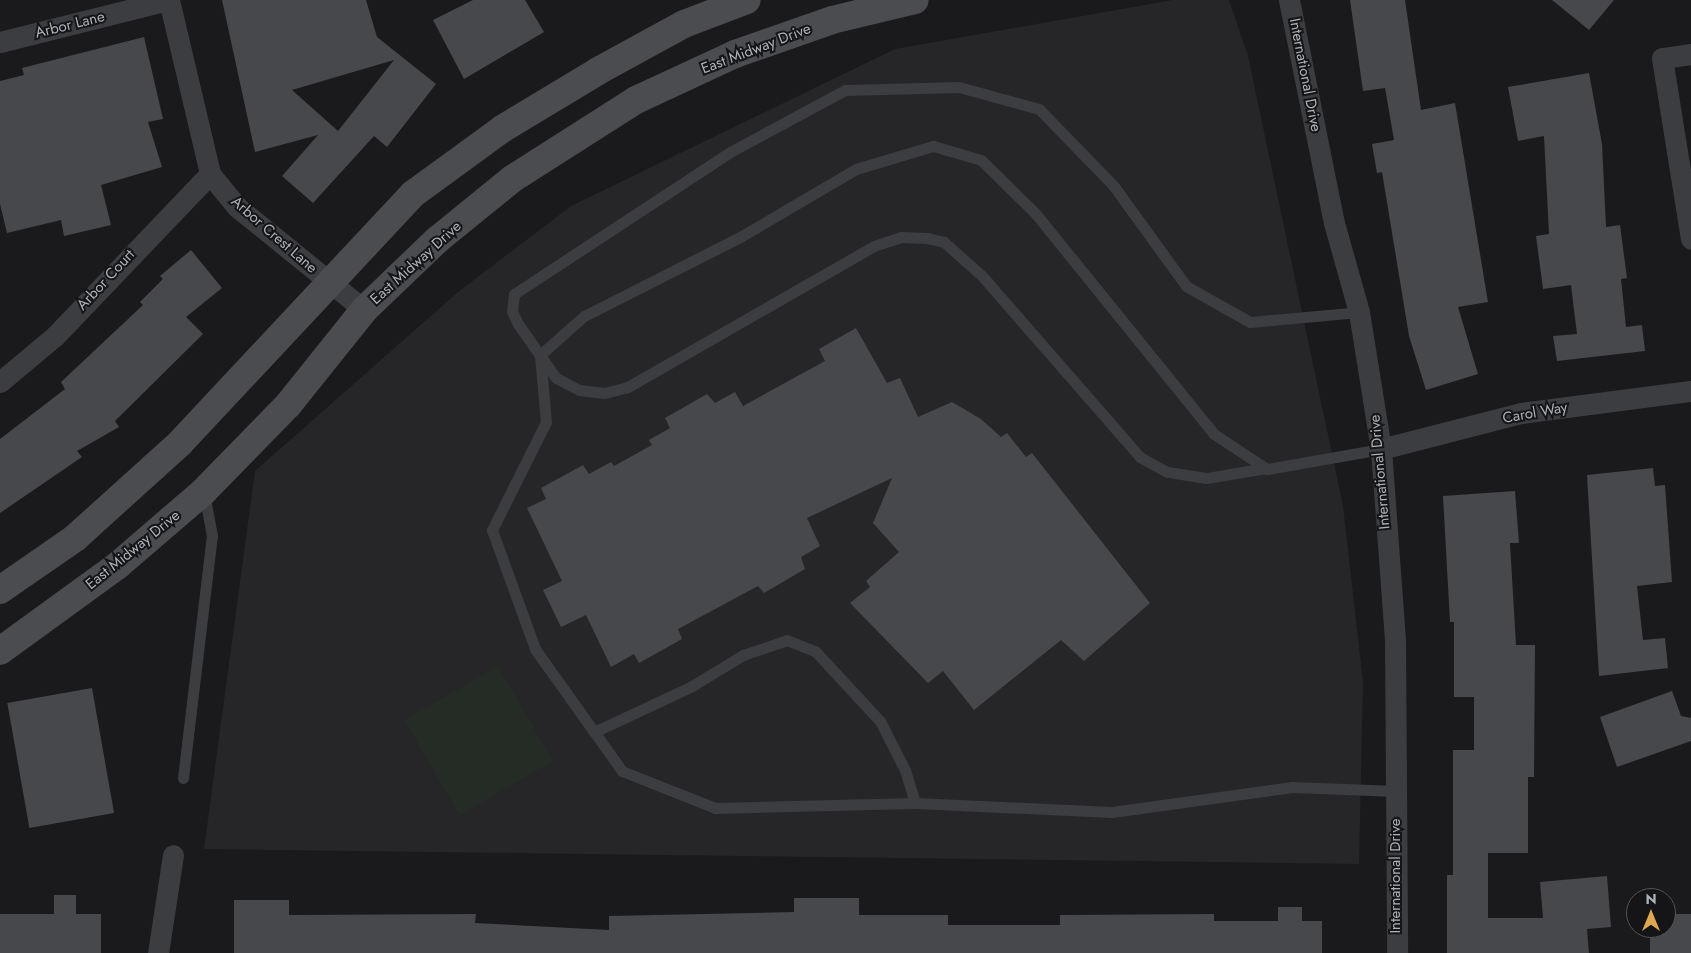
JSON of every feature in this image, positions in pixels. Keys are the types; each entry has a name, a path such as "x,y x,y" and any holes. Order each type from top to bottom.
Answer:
{"main road":[{"path":"0,590 75,538 180,443 413,194 502,129 684,24 747,0"},
{"name":"East Midway Drive","path":"0,651 117,566 203,492 288,405 364,310 437,240 512,179 636,100 735,54 832,20 915,0"}],"street":[{"name":"Arbor Crest Lane","path":"169,0 210,174 237,207 364,310"},
{"name":"Arbor Lane","path":"0,42 169,0"},
{"name":"International Drive","path":"1289,0 1334,223 1359,312 1381,449 1395,640 1397,953"},
{"path":"1691,54 1662,58 1691,239"},
{"name":"Arbor Court","path":"0,382 55,336 210,174"},
{"name":"Carol Way","path":"1381,449 1521,413 1691,391"},
{"path":"158,953 173,855"}],"lane":[{"path":"1359,312 1250,322 1186,286 1113,185 1039,109 959,87 844,90 722,157 514,294 512,311 556,378 579,390 604,393 628,387 874,246 901,237 927,238 944,242 981,275 1140,457 1166,472 1206,478 1381,449"},
{"path":"540,355 584,316 740,237 856,169 933,146 981,160 1036,214 1214,434 1266,468"},
{"path":"540,355 546,422 492,530 536,649 622,771 716,808 915,803 1112,812 1292,787 1396,790"},
{"path":"183,778 212,536 203,492"},
{"path":"594,732 692,686 743,655 787,640 816,652 880,721 905,770 915,803"}],"shaded area":[{"path":"1173,0 1229,0 1248,56 1343,506 1363,682 1359,864 204,849 255,471 458,292 571,206 895,49"},
{"path":"498,666 553,761 459,815 404,720"}],"building":[{"path":"222,0 366,0 377,37 436,84 387,147 374,136 313,203 282,176 318,135 255,152","holes":["394,60 338,131 292,90"]},
{"path":"473,0 525,0 544,32 464,79 433,20"},
{"path":"1350,0 1405,0 1421,110 1455,103 1488,302 1458,307 1478,374 1426,390 1409,336 1382,172 1377,173 1372,144 1394,140 1385,88 1363,91"},
{"path":"1552,0 1614,0 1589,30"},
{"path":"144,37 163,119 148,122 162,167 101,185 111,225 64,236 61,220 7,233 0,204 0,81 24,75 22,68"},
{"path":"1589,73 1602,144 1606,227 1620,225 1627,278 1621,279 1626,327 1642,325 1645,351 1557,361 1553,336 1577,334 1571,285 1543,289 1536,236 1549,234 1544,136 1518,141 1508,87"},
{"path":"191,250 222,288 186,317 203,334 115,421 119,427 77,451 82,457 0,513 0,439 65,389 61,382 143,305 140,302 163,279 160,276"},
{"path":"856,328 887,383 900,378 918,417 952,402 981,419 1001,437 1007,433 1026,457 1032,453 1150,603 1084,661 1061,640 974,710 943,671 928,683 850,603 870,587 866,581 899,552 873,523 892,478 807,518 820,546 801,557 805,569 764,593 758,586 678,629 682,639 639,663 634,654 611,667 586,615 561,627 543,590 562,581 527,508 546,499 541,488 583,465 589,474 611,462 614,466 652,445 649,440 670,428 665,418 707,394 715,403 735,392 743,406 825,361 819,349"},
{"path":"1653,468 1655,486 1665,485 1672,582 1637,586 1643,640 1665,638 1668,668 1599,676 1587,475"},
{"path":"1515,491 1519,543 1510,543 1516,645 1535,645 1534,777 1528,777 1528,853 1488,853 1488,918 1543,918 1540,882 1607,876 1611,927 1587,929 1589,953 1447,953 1447,875 1453,875 1453,750 1474,750 1474,697 1454,697 1454,622 1450,622 1443,496"},
{"path":"92,688 114,813 29,828 7,703"},
{"path":"1672,691 1681,716 1691,718 1691,741 1617,767 1600,717"},
{"path":"54,895 76,895 76,914 101,914 101,953 0,953 0,914 54,914"},
{"path":"794,898 859,898 859,915 948,915 948,925 1060,925 1060,915 1214,914 1214,921 1278,921 1278,907 1302,907 1302,921 1322,921 1322,953 234,953 234,900 289,900 289,915 476,914 475,923 609,930 609,916 794,912"},
{"path":"1676,914 1691,914 1691,953 1650,953 1650,938 1676,938"}]}
